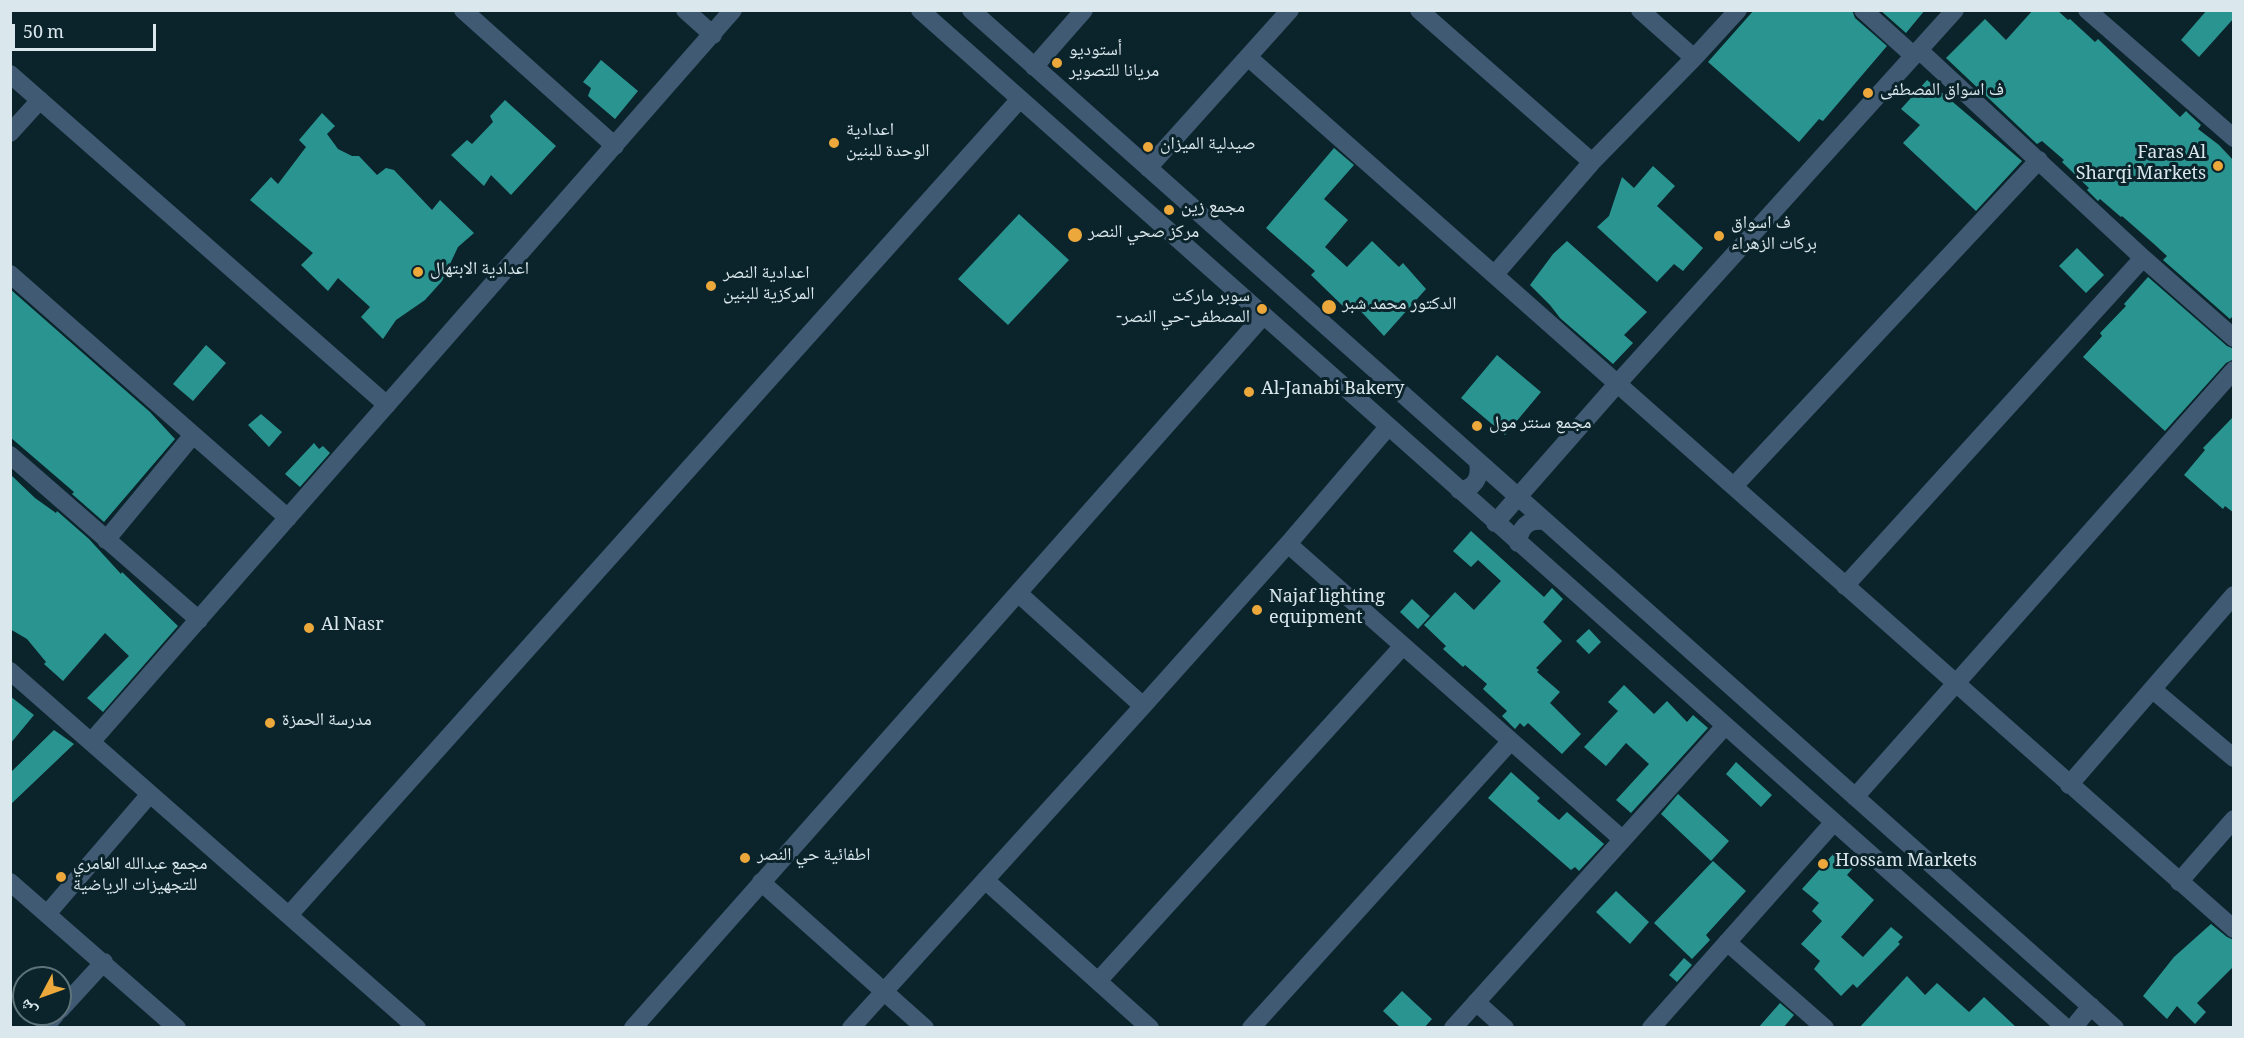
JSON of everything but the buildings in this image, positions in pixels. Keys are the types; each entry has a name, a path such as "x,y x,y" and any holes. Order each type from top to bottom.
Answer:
{"street":[{"path":"463,10 615,146"},
{"path":"685,10 712,35"},
{"path":"91,742 734,10"},
{"path":"920,10 2066,1028"},
{"path":"972,10 1543,521 2115,1028"},
{"path":"1034,67 1084,10"},
{"path":"1148,168 1290,10"},
{"path":"1419,10 1592,162"},
{"path":"1640,10 1694,58"},
{"path":"1495,274 1592,162 1738,10"},
{"path":"1863,10 2039,160 2143,258 2234,338"},
{"path":"1495,523 1618,383 1955,10"},
{"path":"2087,10 2234,138"},
{"path":"1248,57 2178,882 2234,929"},
{"path":"10,74 387,405"},
{"path":"289,915 1020,99"},
{"path":"10,133 40,100"},
{"path":"1734,486 2039,160"},
{"path":"1845,586 2143,258"},
{"path":"10,274 288,518"},
{"path":"633,1028 1263,316"},
{"path":"1855,797 2234,370"},
{"path":"851,1028 1288,544 1388,427"},
{"path":"106,540 193,435"},
{"path":"10,455 199,620"},
{"path":"1459,490 1469,488 1476,482 1479,474 1478,463"},
{"path":"1518,543 1519,533 1524,526 1531,521 1543,521"},
{"path":"1288,544 1622,840"},
{"path":"1018,593 1143,706"},
{"path":"2069,785 2234,595"},
{"path":"1098,981 1402,647"},
{"path":"10,671 417,1028"},
{"path":"2152,689 2234,758"},
{"path":"1453,1028 1725,726"},
{"path":"1251,1028 1510,742"},
{"path":"47,914 150,794"},
{"path":"2178,882 2234,819"},
{"path":"1651,1028 1834,822"},
{"path":"986,880 1150,1028"},
{"path":"10,882 177,1028"},
{"path":"761,882 925,1028"},
{"path":"1727,942 1825,1028"},
{"path":"72,997 104,962"},
{"path":"1476,1002 1505,1028"},
{"path":"2073,1028 2091,1006"}],"place":[{"name":"أستوديو مريانا للتصوير","path":"1057,63"},
{"name":"ف اسواق المصطفى","path":"1868,93"},
{"name":"اعدادية الوحدة للبنين","path":"834,143"},
{"name":"صيدلية الميزان","path":"1148,147"},
{"name":"Faras Al Sharqi Markets","path":"2218,166"},
{"name":"مجمع زين","path":"1169,210"},
{"name":"مركز صحي النصر","path":"1075,235"},
{"name":"ف اسواق بركات الزهراء","path":"1719,236"},
{"name":"اعدادية الابتهال","path":"418,272"},
{"name":"اعدادية النصر المركزية للبنين","path":"711,286"},
{"name":"الدكتور محمد شبر","path":"1329,307"},
{"name":"سوبر ماركت -المصطفى-حي النصر","path":"1262,309"},
{"name":"Al-Janabi Bakery","path":"1249,392"},
{"name":"مجمع سنتر مول","path":"1477,426"},
{"name":"Najaf lighting equipment","path":"1257,610"},
{"name":"Al Nasr","path":"309,628"},
{"name":"مدرسة الحمزة","path":"270,723"},
{"name":"اطفائية حي النصر","path":"745,858"},
{"name":"Hossam Markets","path":"1823,864"},
{"name":"مجمع عبدالله العامري للتجهيزات الرياضية","path":"61,877"}]}
